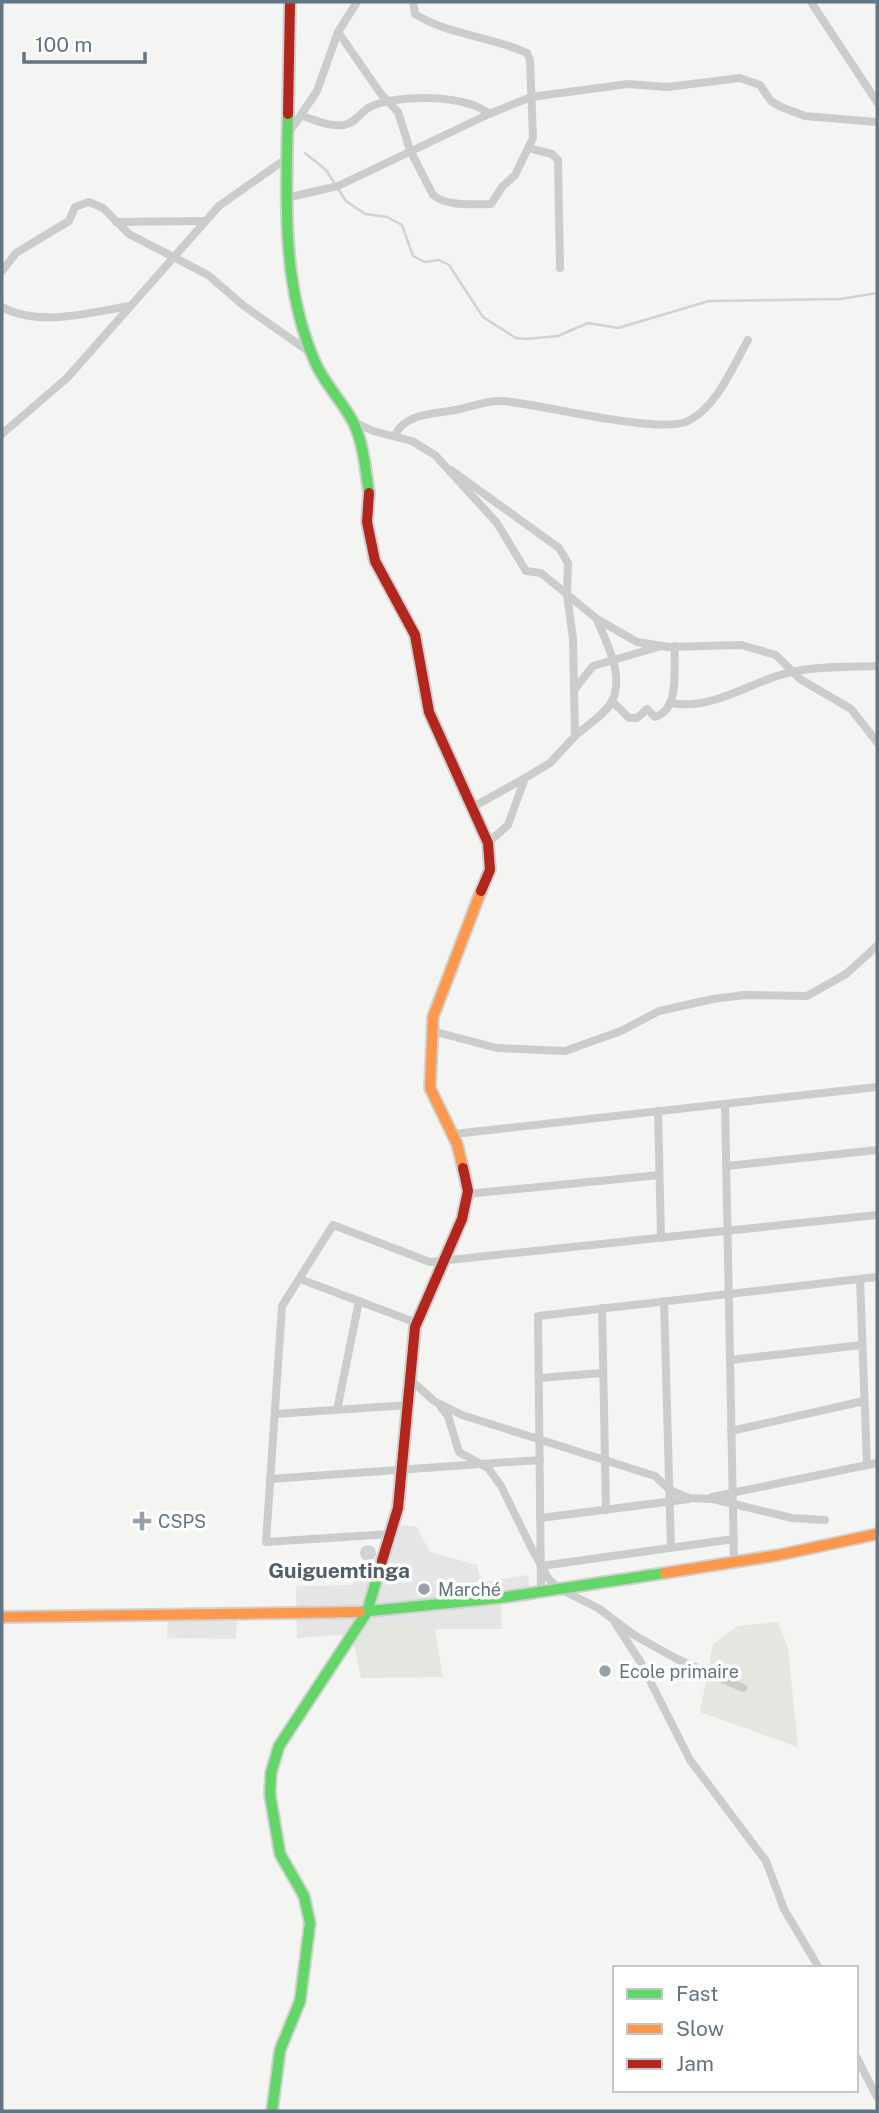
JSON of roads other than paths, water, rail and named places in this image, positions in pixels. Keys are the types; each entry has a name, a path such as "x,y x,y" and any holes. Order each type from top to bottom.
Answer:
{"street":[{"path":"272,2111 280,2050 300,2001 310,1923 304,1896 280,1854 270,1795 271,1773 279,1746 367,1612 398,1508 417,1323 462,1219 467,1194 454,1134 429,1088 432,1031 447,974 488,878 488,843 429,712 415,635 375,561 367,522 369,493 364,458 352,421 311,353 295,302 286,198 290,2"},
{"path":"288,134 317,91 338,32 357,2"},
{"path":"338,32 403,123 410,150 433,195 439,200 491,204 502,187 515,175 534,130 531,71 527,53 502,41 435,25 415,13 413,2"},
{"path":"811,2 877,102"},
{"path":"286,198 338,186 410,150 531,97 628,84 667,87 740,78 760,85 771,101 781,107 805,116 877,122"},
{"path":"302,116 317,122 346,124 353,122 368,108 387,101 464,100 474,103 489,114"},
{"path":"528,148 552,154 558,160 561,268"},
{"path":"2,434 68,377 205,221 258,176 287,158"},
{"path":"2,271 16,253 69,221 75,207 82,203 96,204 143,242 208,275 244,306 311,353"},
{"path":"116,222 205,221"},
{"path":"2,307 28,315 58,316 129,306"},
{"path":"395,436 402,425 421,416 495,401 659,424 687,422 713,400 748,340"},
{"path":"352,421 428,450 497,523 526,571 541,573 597,620 637,642 660,646 755,647 776,655 807,684 851,709 877,742"},
{"path":"443,465 559,548 568,563 567,594 573,639 575,736"},
{"path":"473,807 550,763 612,701 616,684 613,659 597,620"},
{"path":"574,690 593,666 660,646"},
{"path":"612,701 622,713 634,719 647,709 652,716 659,717 672,703 675,646"},
{"path":"672,703 702,705 750,684 795,671 877,666"},
{"path":"488,843 508,825 525,778"},
{"path":"432,1031 497,1048 565,1051 621,1031 659,1011 744,995 807,996 846,974 877,946"},
{"path":"454,1134 877,1087"},
{"path":"725,1104 734,1562"},
{"path":"658,1111 661,1238"},
{"path":"726,1166 877,1150"},
{"path":"467,1194 659,1175"},
{"path":"390,1534 266,1542 282,1306 333,1225 430,1262 877,1214"},
{"path":"541,1590 538,1316 877,1277"},
{"path":"299,1279 417,1323"},
{"path":"860,1279 867,1465"},
{"path":"337,1410 359,1301"},
{"path":"664,1301 671,1548"},
{"path":"602,1308 607,1510"},
{"path":"730,1360 862,1345"},
{"path":"539,1378 603,1373"},
{"path":"412,1381 449,1416 459,1452 476,1464 488,1468 501,1486 541,1566 558,1588 677,1658 743,1688"},
{"path":"434,1401 462,1415 540,1437 655,1476 670,1490 780,1516 825,1520"},
{"path":"732,1431 864,1401"},
{"path":"275,1414 409,1405"},
{"path":"270,1479 540,1460"},
{"path":"540,1518 733,1494 877,1463"},
{"path":"2,1617 367,1612 499,1598 734,1562 877,1534"},
{"path":"541,1566 734,1539"},
{"path":"612,1618 646,1671 690,1760 766,1861 784,1909 818,1966"},
{"path":"858,2060 877,2097"}],"waterway":[{"path":"305,153 326,170 346,201 365,214 387,217 402,225 413,256 425,262 439,260 449,265 483,317 516,338 558,336 588,323 618,328 709,301 840,299 877,293"}],"place":[{"name":"CSPS","path":"142,1521"},
{"name":"Marché","path":"424,1589"},
{"name":"Ecole primaire","path":"605,1671"}],"district":[{"name":"Guiguemtinga","path":"339,1570"}]}
